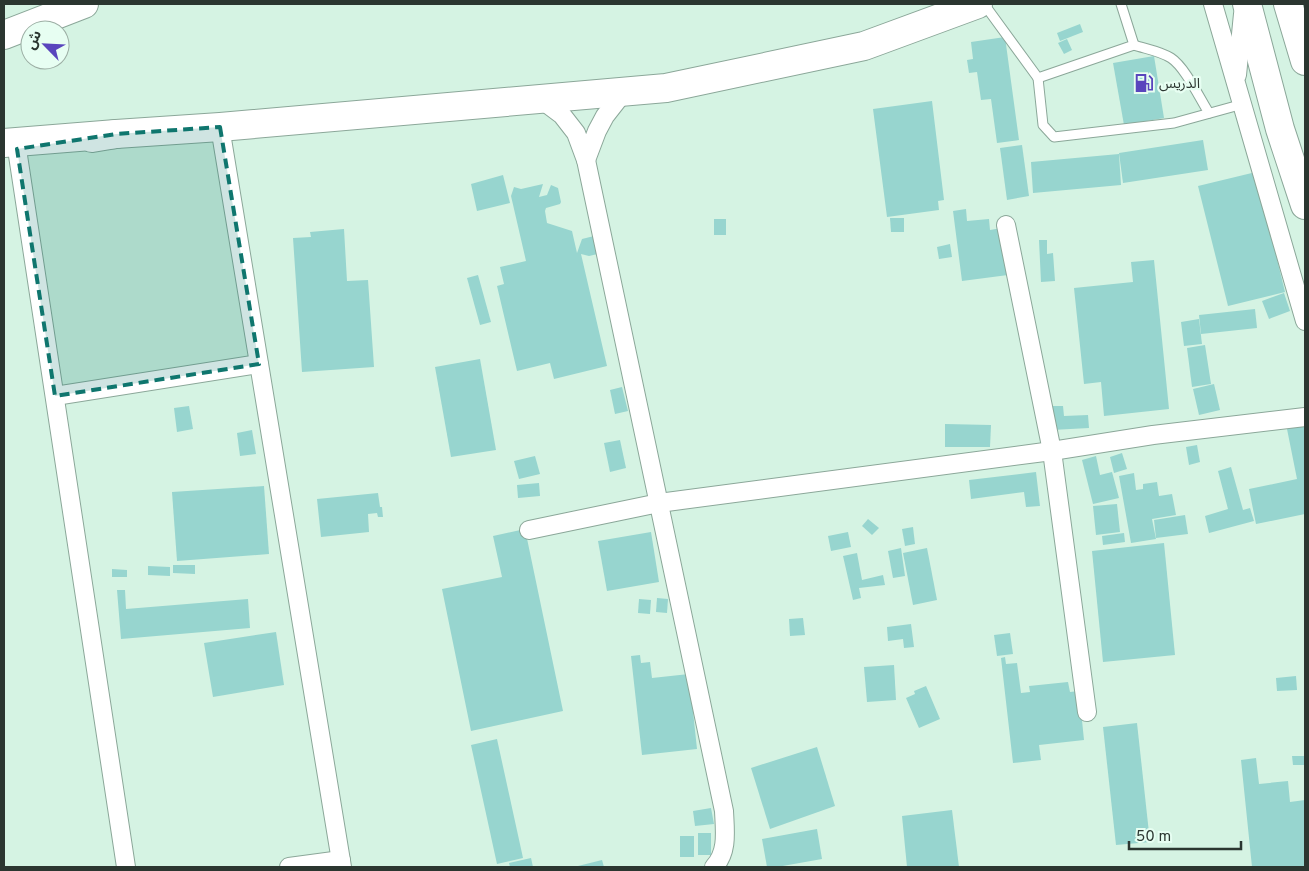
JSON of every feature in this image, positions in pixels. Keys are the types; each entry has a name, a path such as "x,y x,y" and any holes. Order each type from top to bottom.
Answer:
{"main road":[{"path":"4,35 84,4"},
{"path":"8,148 116,134 220,127 666,88 864,46 978,4"},
{"path":"1247,4 1280,129 1305,205"},
{"path":"1288,4 1305,61"}],"street":[{"path":"1213,4 1305,321"},
{"path":"1237,82 1244,17 1242,4"},
{"path":"586,160 605,116 623,93"},
{"path":"542,100 562,115 576,133 586,160 724,811 725,839 723,852 721,859 714,867"},
{"path":"220,127 342,864 289,867"},
{"path":"1252,135 1280,129"},
{"path":"8,148 55,396 126,867"},
{"path":"1006,225 1052,451 1087,712"},
{"path":"55,396 259,364"},
{"path":"530,530 659,503 1052,451 1153,435 1305,417"}],"lane":[{"path":"984,4 1038,78 1043,126 1054,137 1174,123 1243,104"},
{"path":"1121,4 1134,45"},
{"path":"1038,78 1134,45 1172,58 1180,66 1209,113"}],"highlighted area":[{"path":"220,127 259,364 55,396 17,149 116,134"}],"building":[{"path":"1080,24 1083,32 1060,41 1057,33"},
{"path":"1005,37 1019,140 997,143 991,99 981,100 977,72 969,73 967,60 973,59 971,42"},
{"path":"1067,39 1072,50 1064,54 1058,43"},
{"path":"1154,56 1164,118 1124,125 1113,63"},
{"path":"932,101 944,200 938,201 939,210 887,217 873,109"},
{"path":"1203,140 1208,170 1123,183 1119,153"},
{"path":"1022,145 1029,196 1007,200 1000,148"},
{"path":"1119,154 1121,185 1033,193 1031,162"},
{"path":"1256,172 1285,292 1228,306 1198,186"},
{"path":"503,175 510,203 477,211 471,184"},
{"path":"543,184 539,197 547,195 551,185 558,188 561,202 546,208 547,223 572,231 577,253 582,239 594,236 602,253 589,256 581,254 607,366 554,379 550,363 517,371 497,286 504,284 500,267 526,261 511,196 514,187 521,189"},
{"path":"966,209 967,221 989,219 990,230 1002,228 1008,275 962,281 953,211"},
{"path":"890,218 904,218 904,232 891,232"},
{"path":"714,219 726,219 726,235 714,235"},
{"path":"344,229 347,281 368,280 374,367 302,372 293,238 311,237 310,232"},
{"path":"1039,240 1047,240 1047,254 1053,253 1055,281 1041,282"},
{"path":"950,244 952,257 939,259 937,247"},
{"path":"1154,260 1169,409 1104,416 1101,382 1084,384 1074,288 1133,282 1131,262"},
{"path":"478,275 491,322 480,325 467,278"},
{"path":"1284,293 1290,311 1269,319 1262,301"},
{"path":"1255,309 1257,328 1201,334 1199,315"},
{"path":"1199,319 1202,344 1184,346 1181,322"},
{"path":"1205,345 1211,384 1192,387 1187,348"},
{"path":"480,359 496,450 451,457 435,367"},
{"path":"1214,384 1220,410 1199,415 1193,389"},
{"path":"622,387 628,411 615,414 610,390"},
{"path":"189,406 193,429 177,432 174,408"},
{"path":"1051,406 1063,406 1064,416 1088,415 1089,428 1052,430"},
{"path":"945,424 991,425 990,447 945,447"},
{"path":"1305,425 1305,514 1256,524 1249,489 1297,479 1287,429"},
{"path":"252,430 256,454 240,456 237,433"},
{"path":"620,440 626,468 610,472 604,443"},
{"path":"1197,445 1200,462 1189,465 1186,447"},
{"path":"1122,453 1127,469 1114,473 1110,457"},
{"path":"535,456 540,474 519,479 514,461"},
{"path":"1096,456 1100,475 1112,472 1119,498 1093,504 1082,460"},
{"path":"1231,467 1243,510 1250,508 1254,521 1209,533 1205,516 1228,509 1218,471"},
{"path":"1036,472 1040,506 1026,507 1024,492 971,499 969,480"},
{"path":"1134,473 1136,490 1143,489 1143,484 1157,482 1159,496 1172,494 1176,515 1152,519 1156,539 1131,543 1119,476"},
{"path":"539,483 540,496 518,498 517,485"},
{"path":"264,486 269,554 177,561 172,492"},
{"path":"378,493 383,517 378,517 377,513 368,514 369,532 321,537 317,499"},
{"path":"1117,504 1120,532 1096,535 1093,506"},
{"path":"1185,515 1188,534 1156,538 1154,520"},
{"path":"868,519 879,528 872,535 862,526"},
{"path":"913,527 915,544 905,546 902,529"},
{"path":"525,529 563,711 471,731 442,589 502,577 493,536"},
{"path":"651,532 659,582 607,591 598,541"},
{"path":"848,532 851,547 831,551 828,536"},
{"path":"1124,533 1125,542 1103,545 1102,536"},
{"path":"1164,543 1175,655 1103,662 1092,551"},
{"path":"901,548 905,576 893,578 888,551"},
{"path":"927,548 937,600 913,605 903,553"},
{"path":"857,553 862,580 883,575 885,585 859,588 861,598 853,600 843,556"},
{"path":"173,565 195,565 195,574 173,573"},
{"path":"148,566 170,567 170,576 148,575"},
{"path":"112,569 127,570 127,577 112,577"},
{"path":"117,590 125,590 126,609 248,599 250,628 121,639"},
{"path":"657,598 668,599 667,613 656,612"},
{"path":"639,599 651,600 650,614 638,613"},
{"path":"803,618 805,635 790,636 789,619"},
{"path":"911,624 914,647 904,648 903,639 888,641 887,627"},
{"path":"276,632 284,685 213,697 204,643"},
{"path":"1010,633 1013,654 997,656 994,635"},
{"path":"640,655 641,663 650,662 652,678 689,674 697,749 642,755 631,656"},
{"path":"1005,657 1006,664 1017,663 1021,693 1030,692 1029,686 1068,682 1070,692 1079,691 1084,740 1039,745 1041,760 1013,763 1001,658"},
{"path":"894,665 896,700 867,702 864,667"},
{"path":"1296,676 1297,690 1277,691 1276,678"},
{"path":"926,686 940,719 919,728 906,698 915,694 914,691"},
{"path":"1137,723 1150,842 1116,845 1103,727"},
{"path":"497,739 523,858 497,864 471,745"},
{"path":"817,747 835,806 770,829 751,768"},
{"path":"1292,756 1305,756 1305,765 1293,765"},
{"path":"1256,758 1259,784 1288,781 1290,802 1305,800 1305,867 1252,867 1241,760"},
{"path":"711,808 714,824 695,826 693,811"},
{"path":"952,810 959,867 907,867 902,816"},
{"path":"817,829 822,859 767,867 762,839"},
{"path":"698,833 711,833 711,855 698,855"},
{"path":"680,836 694,836 694,857 680,857"},
{"path":"531,858 533,867 510,867 509,863"},
{"path":"602,860 604,867 574,867"}],"place":[{"name":"الدريس","path":"1144,83"}]}
